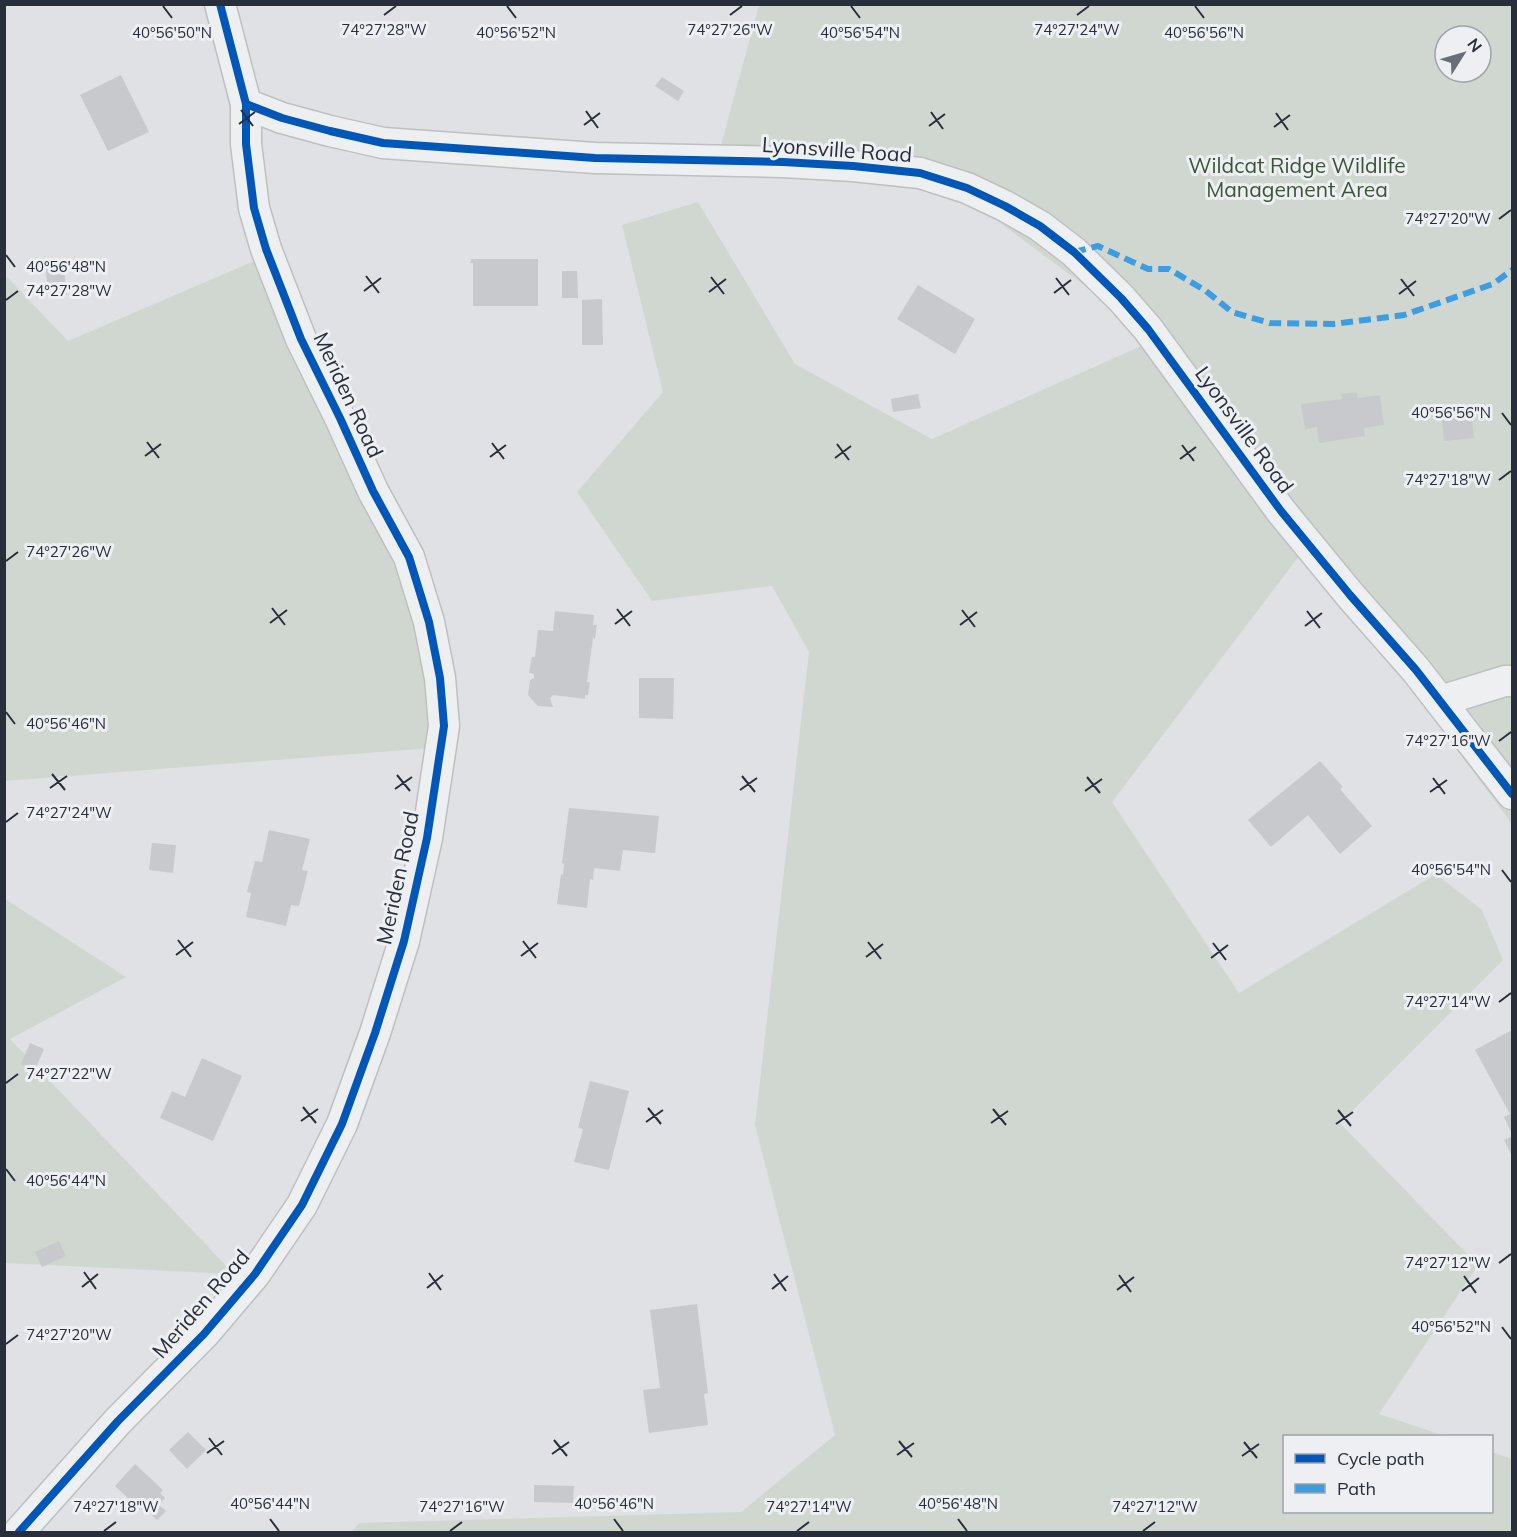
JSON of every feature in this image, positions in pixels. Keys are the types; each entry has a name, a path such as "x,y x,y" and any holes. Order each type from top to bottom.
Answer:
{"street":[{"name":"Meriden Road","path":"20,1533 118,1421 204,1334 255,1274 302,1205 342,1124 375,1033 404,941 429,826 444,726 440,678 429,622 409,557 373,491 301,339 254,208 246,144 246,104 220,4"},
{"name":"Lyonsville Road","path":"246,104 282,118 383,143 584,158 783,162 921,173 967,188 1005,206 1040,226 1074,252 1121,298 1148,329 1281,511 1440,701 1512,794"},
{"path":"1440,701 1505,681 1512,681"}],"green space":[{"name":"Wildcat Ridge Wildlife Management Area","path":"759,5 1512,5 1512,824 1306,547 1112,802 1239,993 1436,874 1482,910 1503,960 1340,1123 1478,1265 1379,1414 1442,1435 1283,1435 1283,1513 1493,1513 1493,1452 1512,1459 1512,1532 352,1532 359,1523 741,1512 835,1435 755,1125 809,652 772,586 652,601 577,492 663,392 622,225 698,202 795,364 932,439 1157,339 950,186 715,167"},
{"path":"261,258 441,664 444,747 5,781 4,274 68,341"},
{"path":"5,899 126,977 10,1039 234,1274 5,1263"}],"building":[{"path":"121,75 149,132 108,151 80,95"},
{"path":"662,77 684,91 678,101 655,86"},
{"path":"471,259 538,259 538,306 473,306 473,263 470,263"},
{"path":"63,261 67,295 49,297 45,263"},
{"path":"562,271 577,271 578,298 562,298"},
{"path":"918,285 975,319 955,354 897,319"},
{"path":"602,299 603,345 582,345 582,300"},
{"path":"1357,392 1358,398 1380,395 1384,425 1364,428 1365,436 1319,443 1317,427 1305,429 1301,404 1342,399 1341,394"},
{"path":"918,394 921,408 893,412 891,399"},
{"path":"1471,408 1474,438 1444,441 1441,411"},
{"path":"555,611 594,615 593,625 597,625 587,682 590,682 588,695 585,695 585,699 553,695 550,698 553,707 538,706 528,695 530,680 534,678 534,674 529,673 532,657 535,657 538,630 553,631"},
{"path":"639,678 674,678 673,719 639,718"},
{"path":"1320,761 1343,787 1340,789 1372,826 1340,854 1308,815 1271,847 1248,820"},
{"path":"569,808 659,816 655,853 623,850 620,871 594,868 593,880 590,879 587,908 557,904 561,874 563,875 564,864 562,863"},
{"path":"269,830 310,839 302,870 308,871 299,906 291,905 286,926 246,917 251,893 247,892 255,861 262,862"},
{"path":"152,843 176,845 173,873 149,870"},
{"path":"1512,1030 1512,1134 1504,1117 1510,1114 1475,1050"},
{"path":"30,1043 44,1049 35,1070 21,1064"},
{"path":"202,1058 242,1076 213,1141 160,1118 172,1091 185,1097"},
{"path":"590,1081 629,1091 609,1170 574,1162 583,1129 578,1128"},
{"path":"1512,1136 1512,1156 1504,1140"},
{"path":"59,1241 66,1256 42,1267 35,1252"},
{"path":"697,1304 708,1393 704,1394 708,1425 649,1433 643,1390 660,1388 650,1310"},
{"path":"188,1432 206,1450 187,1469 169,1450"},
{"path":"135,1464 163,1490 160,1493 165,1498 159,1505 166,1511 157,1520 144,1508 141,1510 115,1486"},
{"path":"534,1485 574,1486 573,1503 534,1502"}],"marked path":[{"path":"1074,252 1098,246 1148,269 1169,269 1206,291 1232,312 1270,323 1333,324 1404,315 1493,284 1512,270"}],"cycle path":[{"path":"19,1532 118,1421 204,1334 255,1274 302,1205 342,1124 375,1033 404,941 427,838 444,726 440,678 429,622 409,557 373,491 301,339 266,249 254,208 246,144 246,104 220,4"},
{"path":"246,104 282,118 383,143 595,158 783,162 920,173 967,188 1005,206 1040,226 1074,252 1121,298 1148,329 1281,511 1416,670 1512,794"}]}
